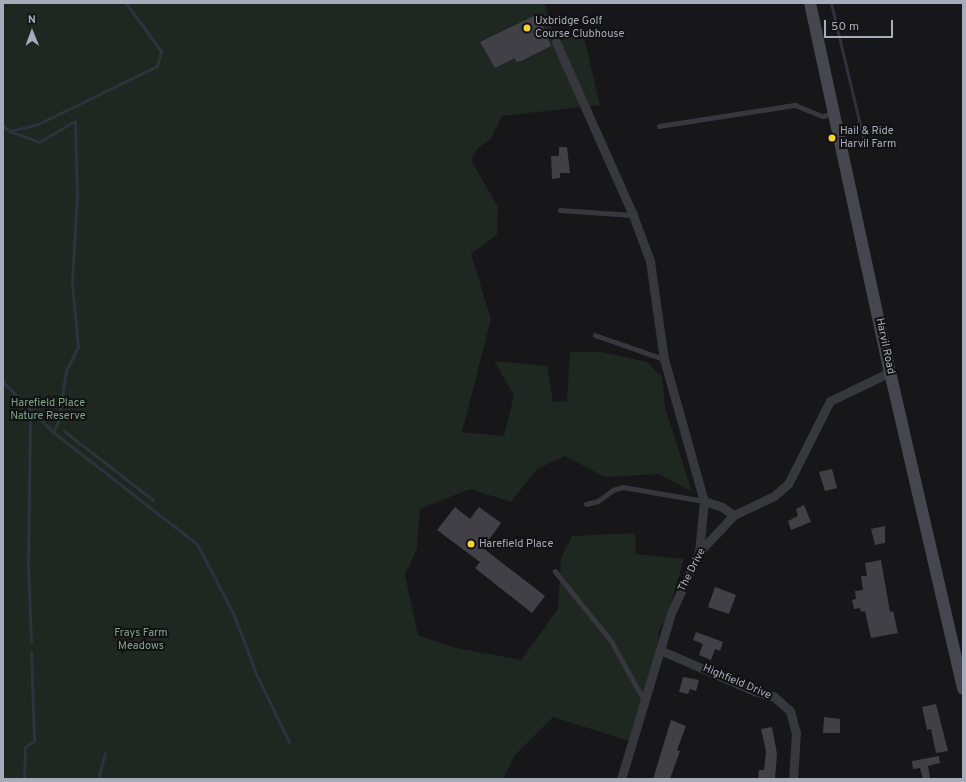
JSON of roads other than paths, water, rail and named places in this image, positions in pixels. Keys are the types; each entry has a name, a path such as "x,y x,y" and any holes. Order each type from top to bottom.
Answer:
{"street":[{"name":"Harvil Road","path":"810,3 890,372 963,689"},
{"path":"556,42 633,215 650,261 664,359 704,501 699,552"},
{"name":"The Drive","path":"621,779 646,703 671,613 699,552 734,515 774,496 788,484 830,401 890,372"},
{"path":"704,501 722,507 734,515"},
{"name":"Highfield Drive","path":"660,650 754,691 773,696 790,711 796,733 793,779"}],"lane":[{"path":"659,126 795,106 822,116 835,114"},
{"path":"560,210 633,215"},
{"path":"595,335 664,359"},
{"path":"586,504 598,501 613,490 623,487 704,501"},
{"path":"555,571 612,642 646,703"}],"waterway":[{"path":"3,126 9,131 36,125 157,66 161,51 126,3"},
{"path":"831,3 863,137"},
{"path":"9,131 39,142 75,121 77,195 72,283 78,347 66,371 58,422 53,432"},
{"path":"3,382 53,432 197,544 233,613 257,676 289,742"},
{"path":"30,420 28,566 31,642"},
{"path":"64,431 153,500"},
{"path":"24,779 25,747 34,741 31,652"},
{"path":"98,779 105,753"}],"place":[{"name":"Uxbridge Golf Course Clubhouse","path":"527,28"},
{"name":"Hail & Ride Harvil Farm","path":"832,138"},
{"name":"Harefield Place","path":"471,544"}],"park label":[{"name":"Harefield Place Nature Reserve","path":"48,410"},
{"name":"Frays Farm Meadows","path":"141,640"}]}
